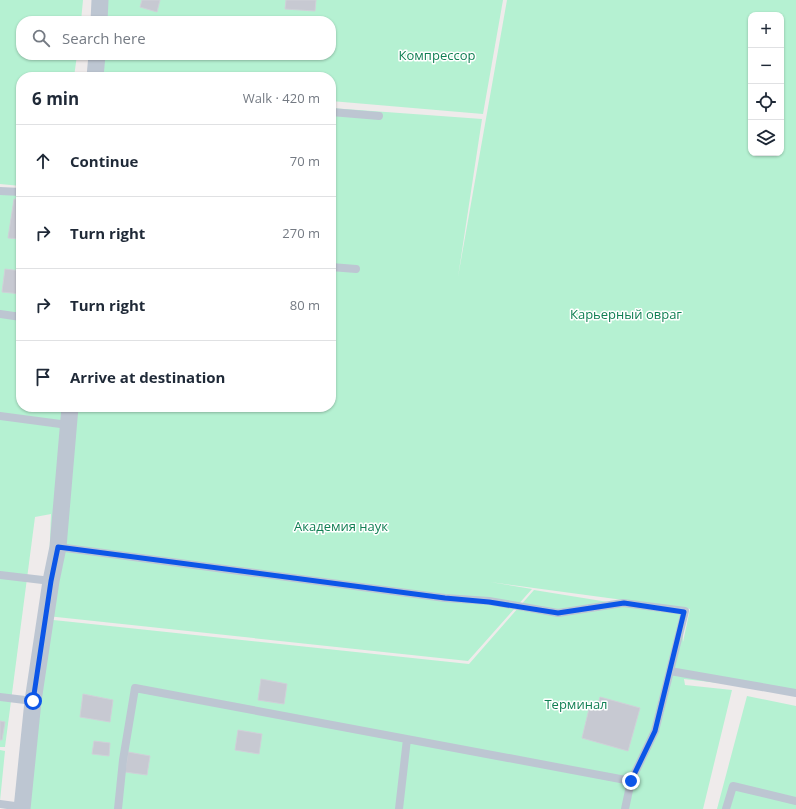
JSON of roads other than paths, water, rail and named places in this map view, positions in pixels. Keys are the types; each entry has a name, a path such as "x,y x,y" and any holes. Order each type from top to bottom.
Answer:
{"street":[{"path":"99,16 100,0"},
{"path":"95,72 97,60"},
{"path":"22,808 33,701 51,581 58,547 69,412"}],"lane":[{"path":"336,112 379,116"},
{"path":"0,190 16,192"},
{"path":"336,267 356,269"},
{"path":"0,314 16,316"},
{"path":"0,416 68,425"},
{"path":"58,547 445,598 489,602 558,613 624,603 684,612 655,731 631,781 625,809"},
{"path":"0,575 51,581"},
{"path":"670,671 796,693"},
{"path":"118,809 123,760 135,688 631,781"},
{"path":"0,697 33,701"},
{"path":"399,809 407,739"},
{"path":"726,809 733,786 796,801"},
{"path":"0,804 22,808"}],"park label":[{"name":"Компрессор","path":"437,55"},
{"name":"Карьерный овраг","path":"626,314"},
{"name":"Академия наук","path":"341,526"},
{"name":"Терминал","path":"576,704"}]}
